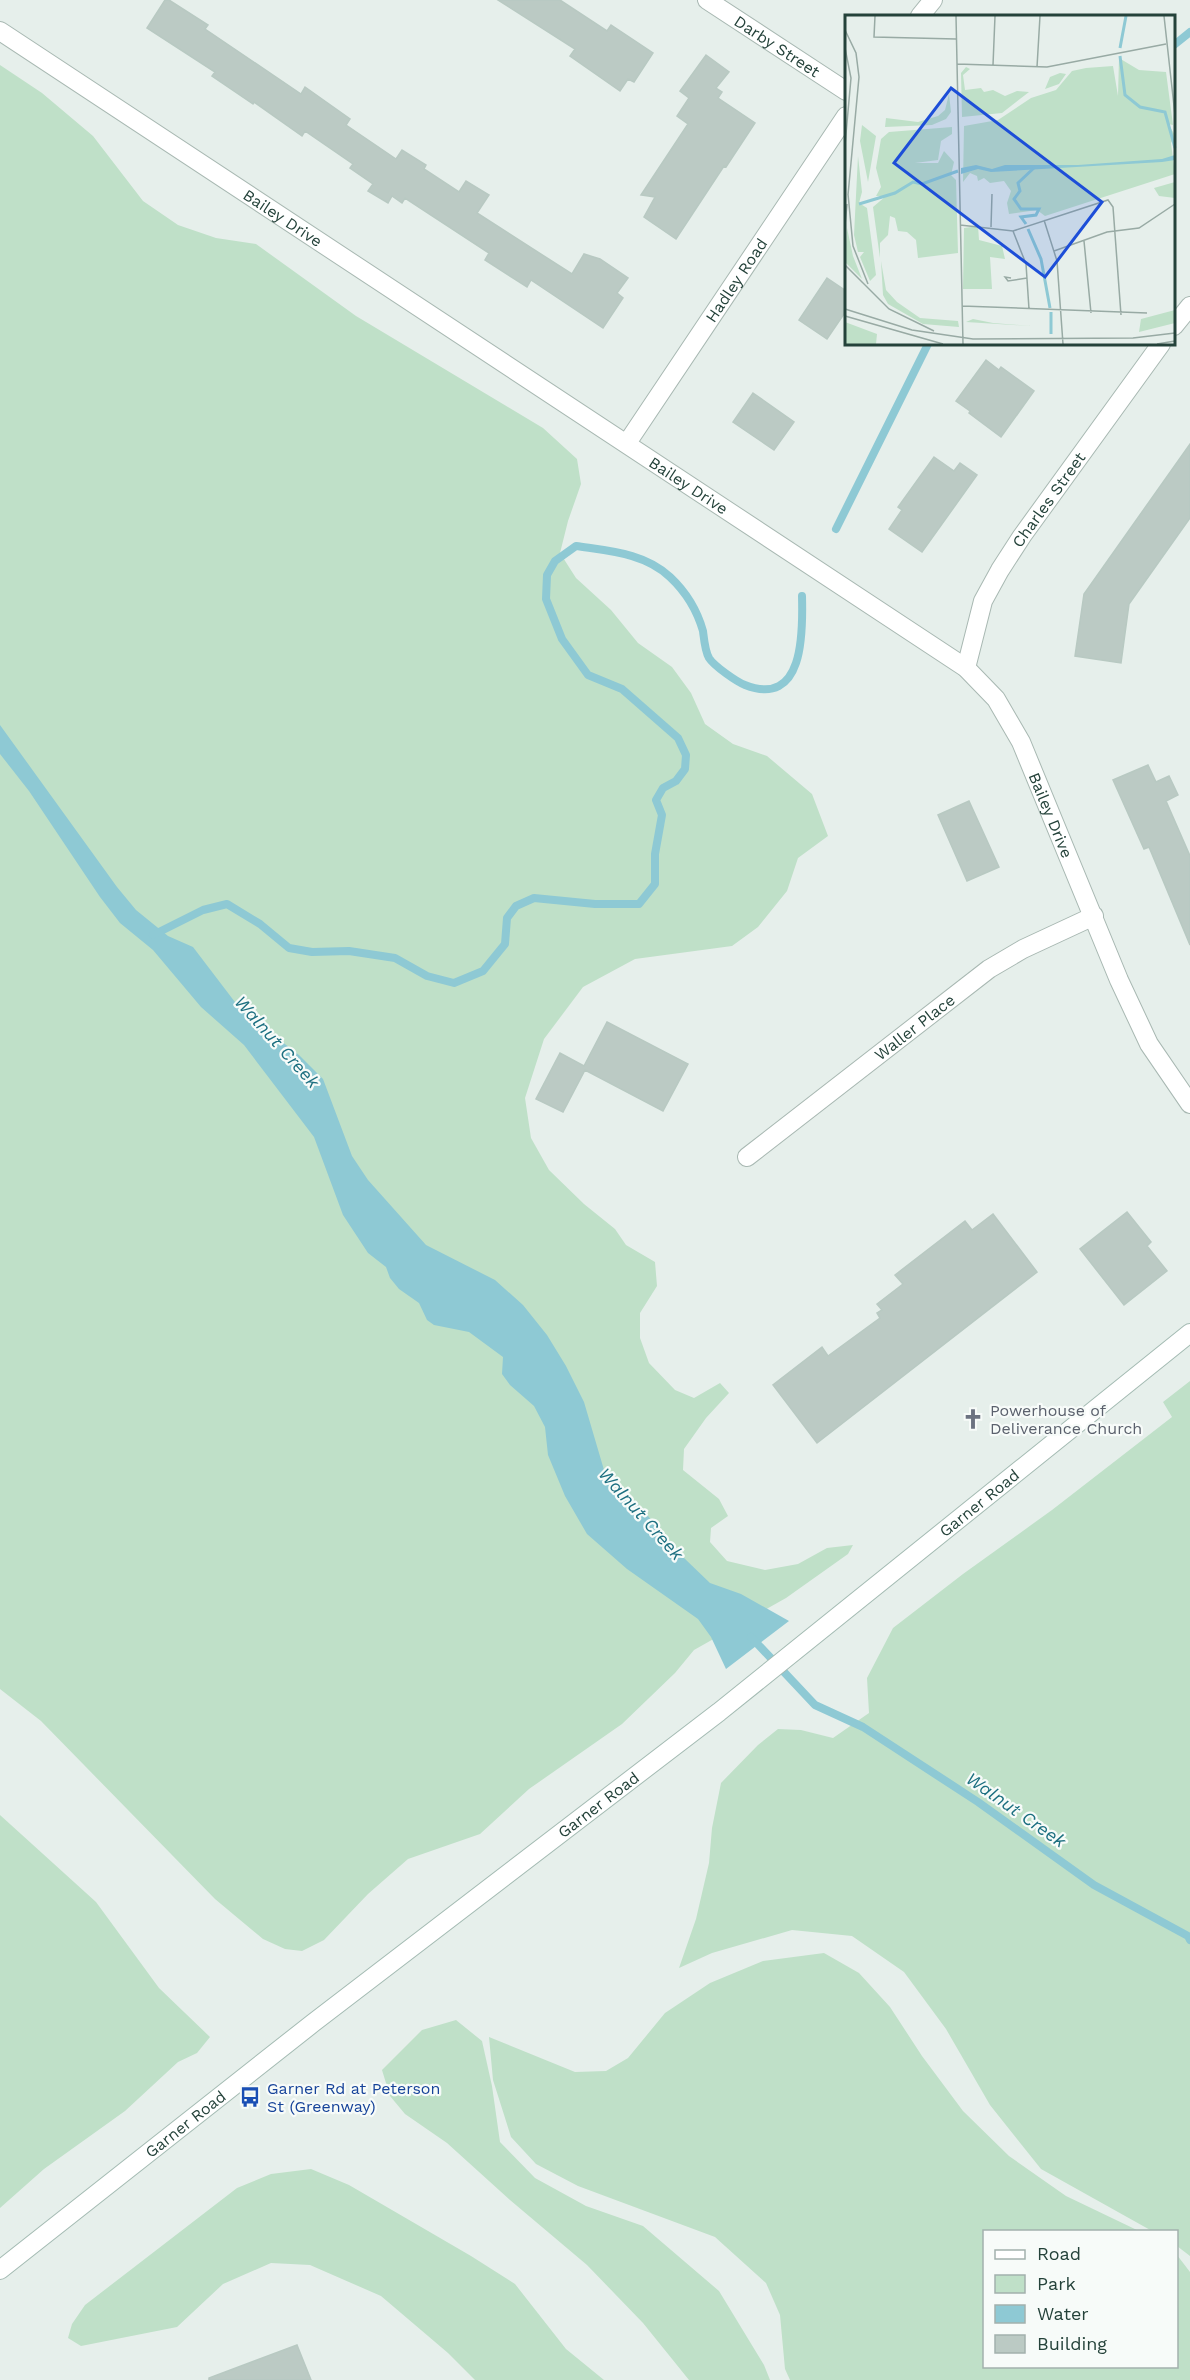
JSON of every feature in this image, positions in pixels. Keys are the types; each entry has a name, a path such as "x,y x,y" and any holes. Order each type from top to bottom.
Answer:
{"street":[{"name":"Darby Street","path":"708,0 845,90"},
{"path":"921,15 933,0"},
{"name":"Bailey Drive","path":"0,31 966,668 996,699 1021,742 1119,980 1149,1044 1190,1104"},
{"name":"Hadley Road","path":"627,443 845,117"},
{"path":"1175,324 1190,306"},
{"name":"Charles Street","path":"966,668 983,601 1000,570 1022,536 1160,345"},
{"name":"Waller Place","path":"747,1158 989,969 1023,949 1094,916"},
{"name":"Garner Road","path":"0,2270 313,2023 825,1629 1190,1334"}],"green space":[{"path":"0,65 42,93 93,136 143,201 178,225 216,238 256,244 356,316 543,428 577,459 581,484 560,553 576,578 611,610 638,643 672,667 691,693 705,724 733,744 767,756 812,794 828,836 798,858 787,891 758,927 732,946 635,959 583,987 544,1039 525,1098 531,1138 549,1170 584,1204 615,1229 626,1245 655,1262 657,1286 640,1313 640,1338 649,1363 675,1390 694,1398 720,1383 729,1393 706,1418 684,1449 683,1470 719,1499 728,1516 711,1528 710,1542 727,1561 765,1570 798,1564 827,1548 853,1545 848,1554 786,1598 694,1650 675,1673 622,1724 529,1789 480,1834 408,1859 368,1894 324,1940 302,1951 285,1949 263,1939 215,1899 41,1721 0,1689"},
{"path":"1190,1381 1190,2256 1178,2247 1178,2230 1150,2230 1041,2169 990,2105 946,2029 904,1972 852,1936 792,1930 712,1953 679,1968 696,1919 709,1863 712,1828 721,1783 758,1745 778,1729 801,1730 833,1738 869,1713 867,1678 893,1628 1172,1417 1163,1402"},
{"path":"0,1815 96,1902 159,1988 210,2037 197,2053 178,2062 125,2111 44,2169 0,2208"},
{"path":"824,1953 859,1973 890,2007 922,2056 963,2111 1009,2156 1066,2196 1137,2230 983,2230 983,2368 1178,2368 1178,2256 1190,2272 1190,2380 790,2380 785,2369 780,2315 766,2283 715,2237 578,2186 536,2164 511,2137 493,2080 489,2037 575,2072 606,2071 628,2058 665,2013 710,1983 763,1961"},
{"path":"456,2020 482,2041 492,2086 500,2142 535,2178 586,2206 643,2226 719,2291 764,2365 770,2380 689,2380 643,2323 587,2265 447,2143 405,2114 390,2096 382,2070 422,2030"},
{"path":"311,2169 349,2185 515,2284 566,2349 604,2380 475,2380 448,2353 381,2296 310,2265 271,2263 223,2284 177,2327 81,2346 68,2338 72,2324 85,2305 237,2188 271,2174"}],"water":[{"path":"0,725 136,910 168,936 193,947 241,1010 299,1055 323,1079 352,1156 368,1180 426,1245 495,1280 523,1305 547,1335 584,1402 604,1470 614,1488 636,1502 684,1558 710,1583 741,1594 789,1621 726,1669 711,1637 698,1619 627,1569 587,1534 565,1496 548,1455 545,1427 534,1406 510,1385 502,1374 503,1357 469,1332 434,1325 427,1320 419,1303 399,1289 390,1278 386,1267 368,1253 343,1215 314,1137 244,1045 201,1007 153,950 120,923 100,897 29,791 0,754"}],"building":[{"path":"165,0 169,0 208,25 205,29 301,94 305,87 350,119 346,125 396,159 402,150 426,165 424,169 459,192 466,181 489,195 477,213 572,274 584,254 600,259 628,278 617,293 623,298 603,328 531,280 527,287 485,260 489,253 405,198 402,203 392,196 388,203 368,191 373,184 350,168 353,164 305,131 302,136 254,102 253,104 212,76 215,72 147,28"},
{"path":"498,0 560,0 607,31 611,25 653,53 634,82 628,79 620,91 570,56 575,49"},
{"path":"706,55 729,72 716,88 722,92 718,98 755,123 676,239 644,217 655,197 641,195 688,124 677,116 689,98 680,91"},
{"path":"827,278 845,290 845,312 827,339 799,320"},
{"path":"986,360 999,370 1001,367 1034,391 1001,437 956,401"},
{"path":"753,393 794,422 774,450 733,422"},
{"path":"1190,444 1190,518 1129,604 1121,663 1075,656 1084,594"},
{"path":"934,457 954,471 960,463 977,475 922,552 889,529 902,510 898,507"},
{"path":"1148,765 1156,782 1169,776 1178,795 1166,801 1190,856 1190,945 1149,847 1144,849 1113,780"},
{"path":"969,801 999,867 967,881 938,815"},
{"path":"607,1022 688,1064 663,1111 585,1070 563,1112 536,1099 560,1053 584,1066"},
{"path":"1127,1212 1151,1242 1147,1246 1167,1271 1124,1305 1080,1249"},
{"path":"993,1214 1037,1272 817,1443 773,1385 822,1347 828,1356 880,1318 877,1313 882,1310 877,1304 903,1284 895,1275 965,1221 972,1230"},
{"path":"297,2345 311,2380 209,2380 209,2378"}],"waterway":[{"path":"1175,44 1190,32"},
{"path":"836,529 928,345"},
{"path":"153,935 203,910 227,904 260,924 289,948 312,952 349,951 395,958 427,976 454,983 483,971 505,944 507,918 516,906 534,898 595,904 639,904 655,884 655,854 662,815 656,800 663,788 676,781 685,769 686,755 678,738 622,689 588,675 562,639 546,599 547,575 555,561 576,546 626,554 649,563 670,577 690,602 701,623 709,658 741,683 764,689 779,686 789,677 796,663 802,629 802,596"},
{"name":"Walnut Creek","path":"751,1637 815,1705 863,1727 978,1802 1094,1885 1188,1936 1190,1940"}],"place":[{"name":"Powerhouse of Deliverance Church","path":"973,1419"},
{"name":"Garner Rd at Peterson St (Greenway)","path":"250,2097"}]}
